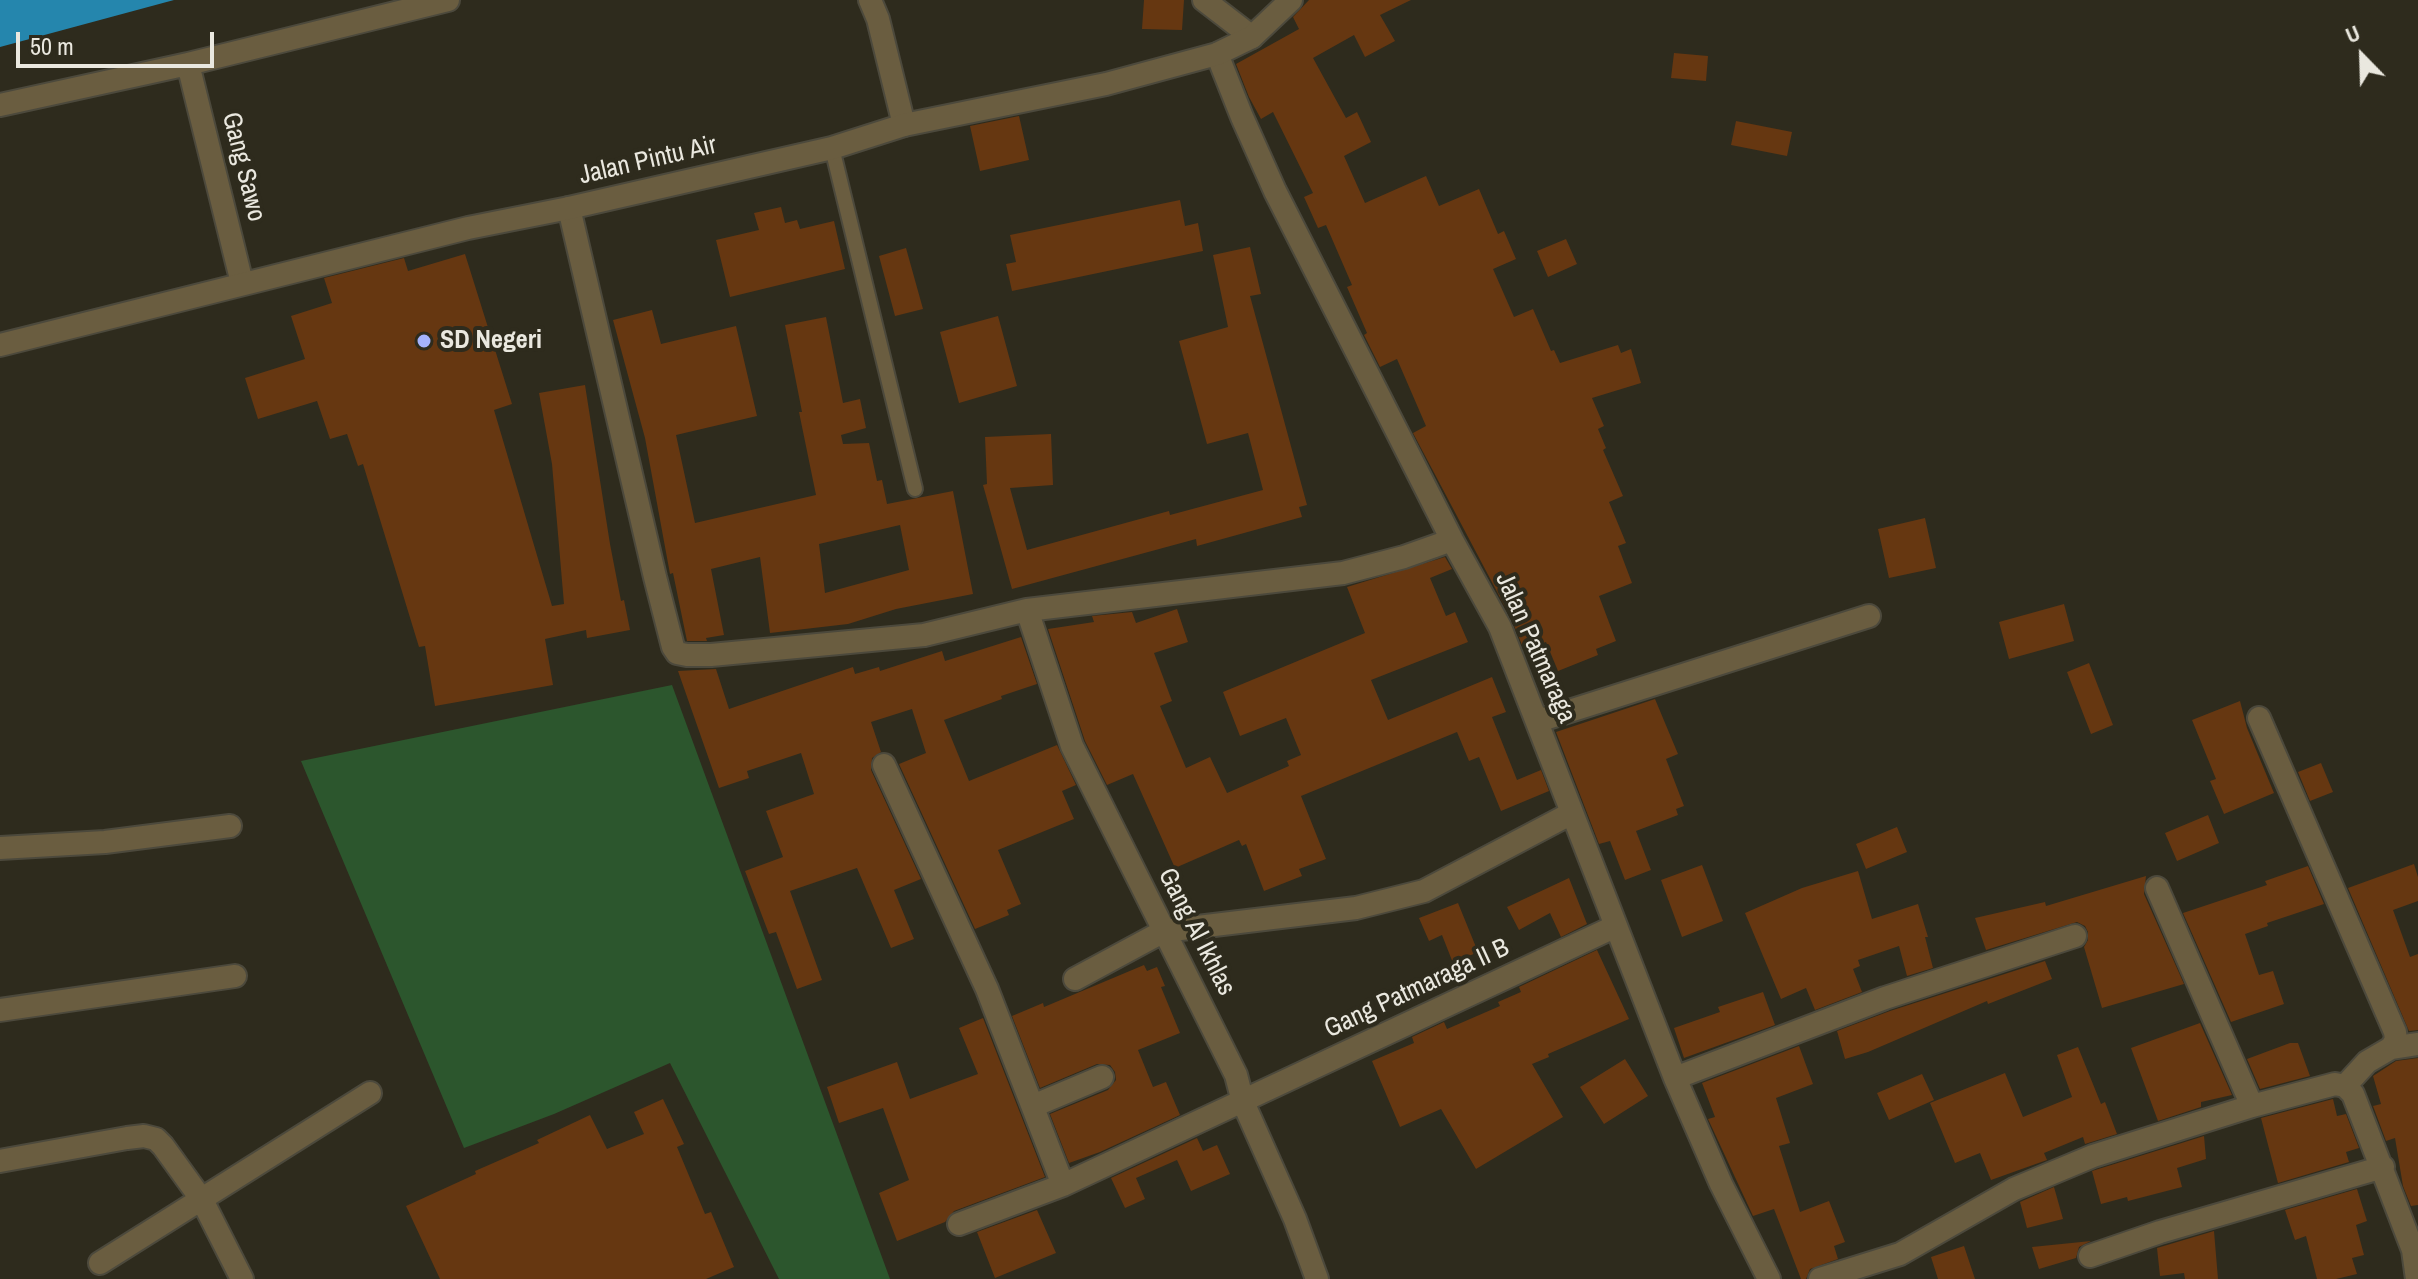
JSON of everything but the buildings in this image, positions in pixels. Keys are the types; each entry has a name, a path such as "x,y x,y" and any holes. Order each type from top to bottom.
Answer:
{"street":[{"path":"0,105 188,64 448,0"},
{"path":"870,0 878,19 904,125"},
{"path":"1204,0 1252,37"},
{"name":"Jalan Pintu Air","path":"0,345 468,228 832,148 904,125 1106,84 1217,54 1252,37 1291,0"},
{"name":"Jalan Patmaraga","path":"1217,54 1275,191 1452,540 1500,627 1675,1078 1721,1184 1769,1279"},
{"name":"Gang Sawo","path":"188,64 242,283"},
{"path":"569,208 655,577 677,653 711,655 924,635 1027,610 1343,573 1452,540"},
{"name":"Gang Al Ikhlas","path":"1027,610 1072,746 1236,1075 1243,1102 1295,1219 1317,1279"},
{"path":"1538,721 1869,616"},
{"path":"2259,718 2392,1022 2396,1040 2391,1048"},
{"path":"884,765 987,989 1063,1185"},
{"path":"1075,979 1164,931 1356,908 1424,891 1570,814"},
{"path":"0,848 105,842 230,826"},
{"path":"2157,888 2252,1106"},
{"name":"Gang Patmaraga II B","path":"959,1224 1063,1185 1614,927"},
{"path":"1675,1078 1885,998 2075,936"},
{"path":"0,1010 235,976"},
{"path":"2345,1086 2367,1062 2391,1048 2418,1044"},
{"path":"1033,1106 1102,1077"},
{"path":"1820,1279 1900,1254 2014,1189 2093,1156 2252,1106 2335,1084 2345,1086 2353,1094 2413,1250 2417,1279"},
{"path":"100,1263 370,1093"},
{"path":"0,1161 144,1136 163,1146 202,1200 242,1279"},
{"path":"2090,1256 2160,1232 2383,1167"}],"lane":[{"path":"832,148 915,489"}],"green space":[{"path":"672,685 890,1279 779,1279 670,1063 554,1114 464,1148 301,761"}],"water":[{"path":"0,0 174,0 0,47"}],"place":[{"name":"SD Negeri","path":"424,341"}]}
